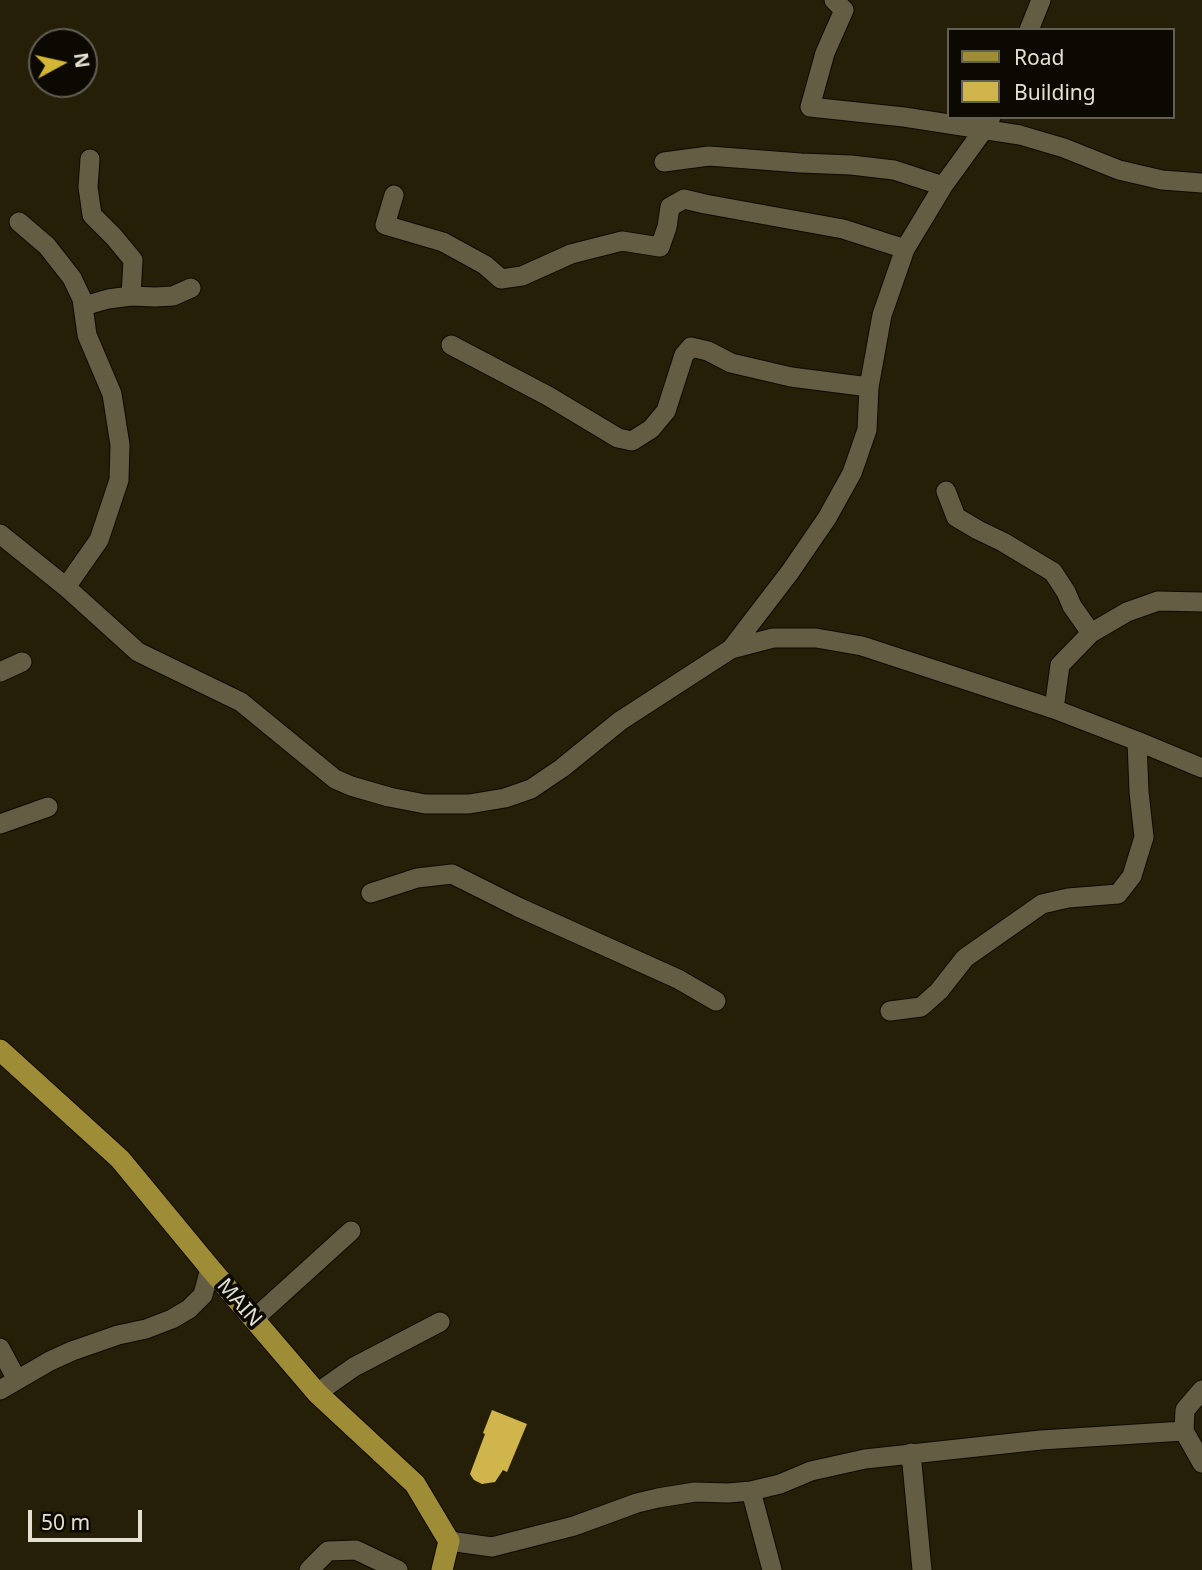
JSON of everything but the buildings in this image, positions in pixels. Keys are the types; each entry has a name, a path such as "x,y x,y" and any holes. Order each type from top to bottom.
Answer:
{"main road":[{"name":"MAIN","path":"0,1050 120,1159 317,1393 415,1484 449,1541"},
{"path":"442,1570 449,1541"}],"street":[{"path":"834,0 844,10 825,53 810,107 988,123 1140,176 1202,183"},
{"path":"1030,28 1041,0"},
{"path":"730,649 827,519 852,473 867,429 869,387 882,314 905,249 943,186 988,123"},
{"path":"664,162 709,156 850,165 894,170 943,186"},
{"path":"90,159 88,187 92,215 132,260 131,296"},
{"path":"394,195 385,225 443,242 485,265 501,279 522,276 571,254 622,241 660,247 670,207 684,199 843,229 905,249"},
{"path":"19,222 47,246 72,278 84,306 87,335 112,394 120,445 119,480 99,540 66,587"},
{"path":"84,306 131,296 173,296 191,288"},
{"path":"451,345 548,396 618,438 632,441 651,429 666,411 684,355 691,347 708,351 731,363 791,377 869,387"},
{"path":"946,491 956,517 1052,572 1091,633"},
{"path":"0,534 66,587 138,652 241,702 335,779 389,797 425,804 469,804 505,799 531,789 562,768 620,721 730,649 773,638 816,638 862,646 1054,709 1202,768"},
{"path":"1054,709 1060,665 1091,633 1127,612 1158,601 1202,601"},
{"path":"0,672 22,662"},
{"path":"890,1011 921,1007 939,991 965,958 1042,904 1068,898 1118,894 1132,876 1144,837 1139,792 1138,741"},
{"path":"0,824 48,807"},
{"path":"371,893 417,878 452,874 518,907 678,979 716,1001"},
{"path":"254,1319 351,1231"},
{"path":"0,1390 72,1351 172,1319 189,1309 203,1294 210,1268"},
{"path":"317,1393 354,1367 440,1322"},
{"path":"0,1348 17,1380"},
{"path":"1202,1390 1185,1409 1184,1431 1202,1463"},
{"path":"449,1541 492,1547 573,1526 658,1498 695,1492 751,1491 838,1464 911,1453 1041,1440 1184,1431"},
{"path":"911,1453 922,1570"},
{"path":"751,1491 772,1570"},
{"path":"311,1570 328,1551 356,1550 398,1570"}]}
